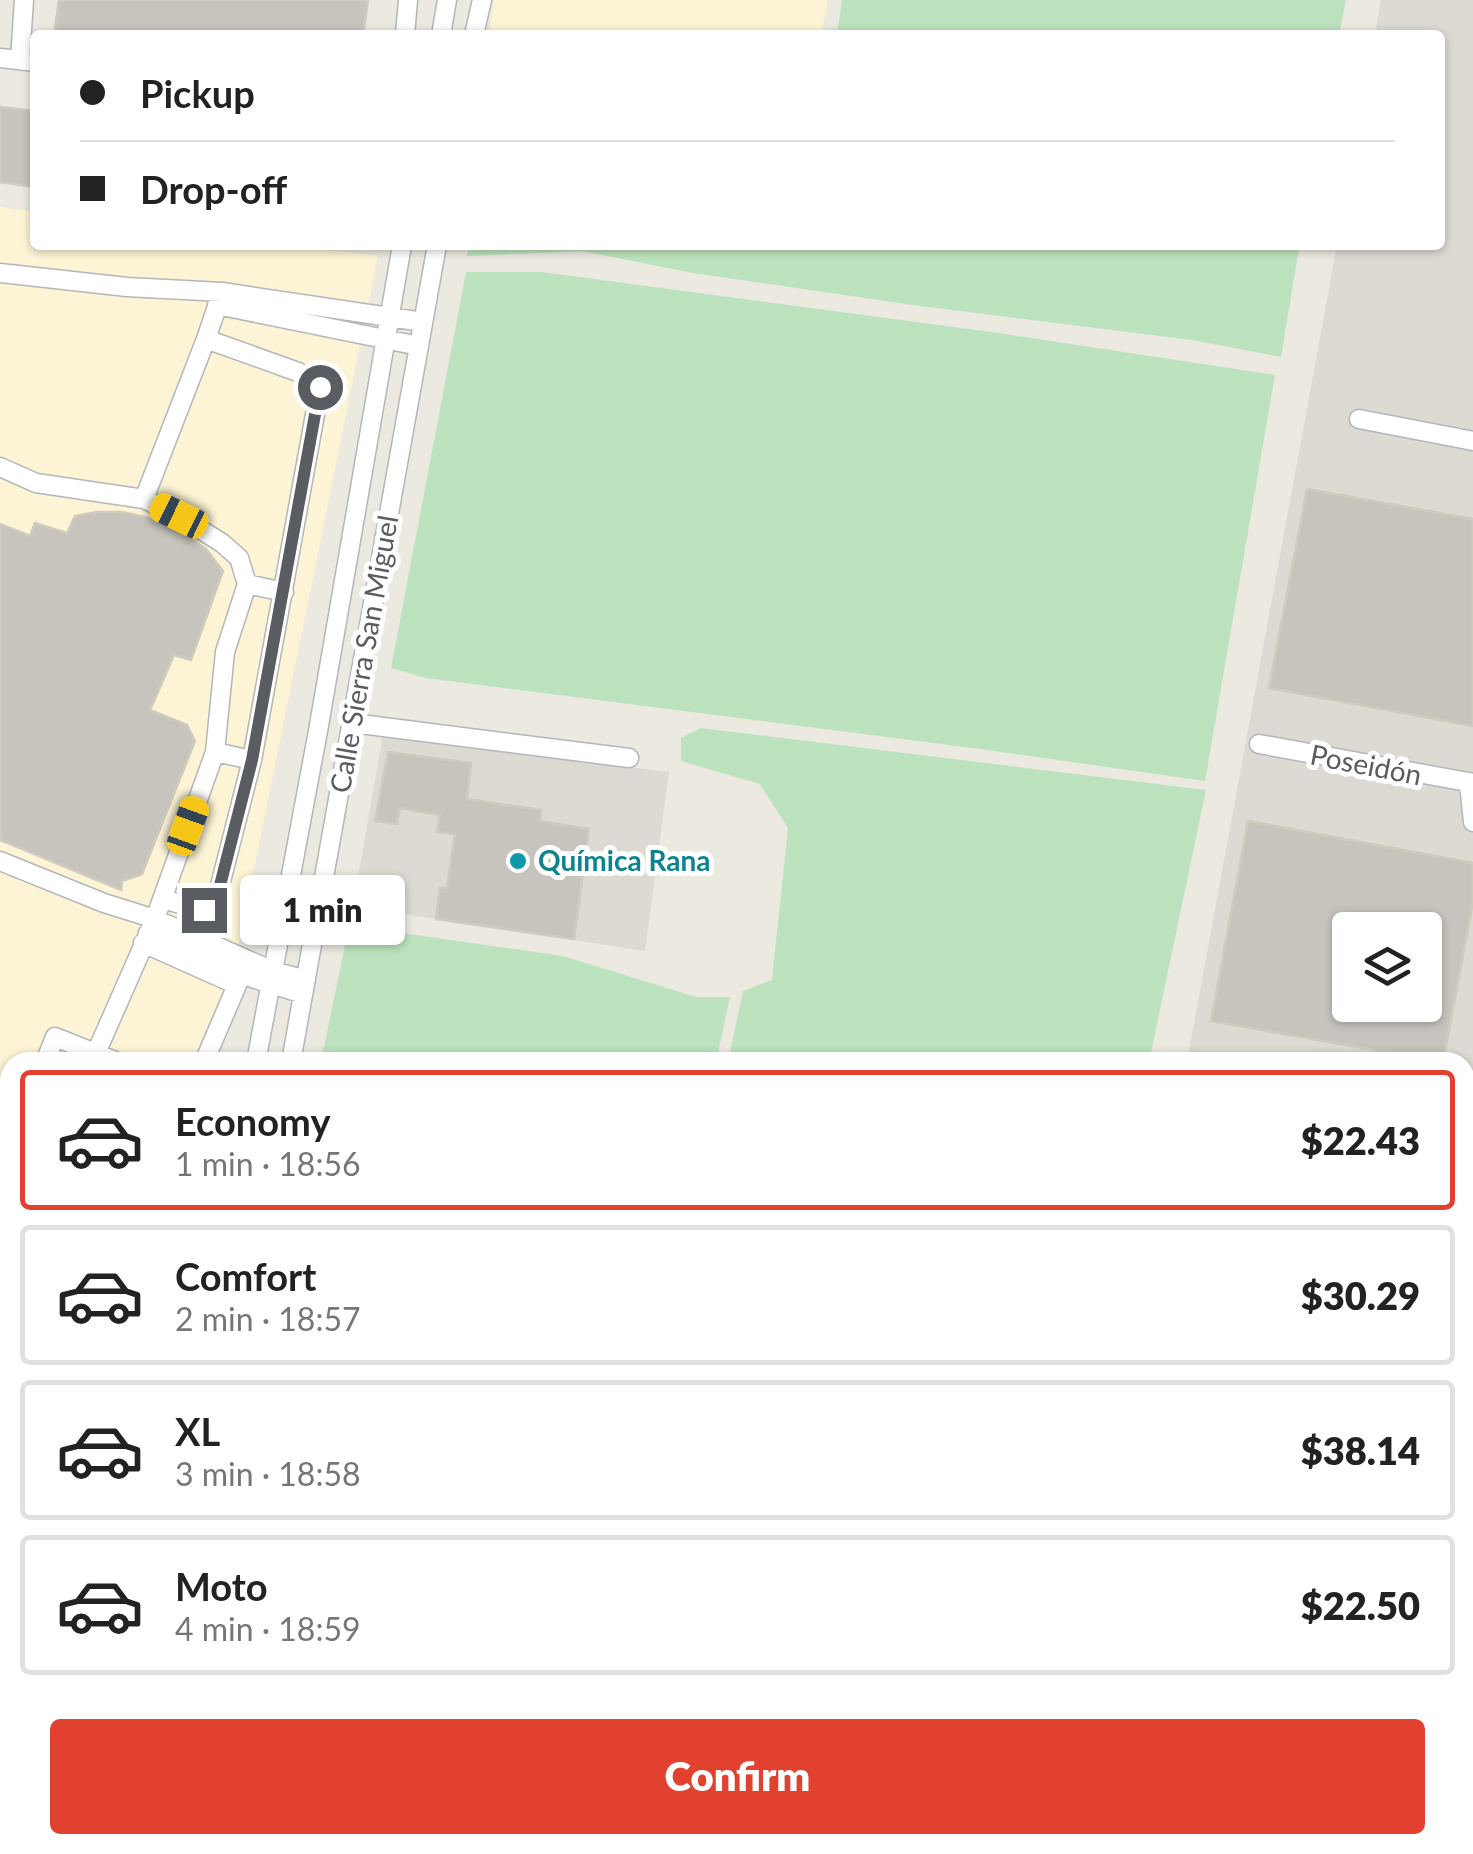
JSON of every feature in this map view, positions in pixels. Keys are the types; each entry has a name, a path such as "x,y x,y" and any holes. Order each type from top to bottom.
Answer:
{"street":[{"path":"0,58 28,61 24,0"},
{"path":"405,30 408,0"},
{"path":"441,30 447,0"},
{"path":"475,30 482,0"},
{"name":"Calle Sierra San Miguel","path":"258,1052 401,250"},
{"name":"Calle Sierra San Miguel","path":"293,1052 436,250"},
{"path":"0,273 424,322"},
{"path":"219,298 419,346"},
{"path":"144,499 219,298"},
{"path":"162,899 204,910 215,905 252,760 320,387 298,372 206,339"},
{"path":"1359,419 1473,441"},
{"path":"0,467 36,483 144,499 222,543 238,558 246,584 225,652 215,752 149,932 96,1052"},
{"path":"246,584 284,592"},
{"path":"352,724 629,758"},
{"name":"Poseidón","path":"1259,744 1471,783"},
{"path":"215,752 252,760"},
{"path":"1471,783 1473,822"},
{"path":"0,861 104,903 237,985 208,1052"},
{"path":"149,932 305,987"},
{"path":"49,1052 55,1036 94,1052"}],"shaded area":[{"path":"494,0 828,0 822,30 490,30"},
{"path":"1381,0 1473,0 1473,1052 1189,1052 1336,250 1445,250 1445,30 1376,30"},
{"path":"0,207 30,211 30,250 331,250 378,256 217,1052 0,1052"},
{"path":"383,735 669,772 645,951 353,906"}],"green space":[{"path":"842,0 1346,0 1340,30 838,30"},
{"path":"468,250 1299,250 1281,357 1192,340 693,273 582,251 467,256"},
{"path":"466,272 542,272 991,332 1275,375 1205,781 426,678 391,668"},
{"path":"701,728 1206,790 1151,1052 730,1052 743,991 772,980 788,828 760,784 681,761 681,738"},
{"path":"375,929 563,956 696,997 730,997 718,1052 323,1052 346,940"}],"building":[{"path":"59,0 368,0 364,30 55,30"},
{"path":"0,107 30,110 30,186 0,182"},
{"path":"1307,489 1473,519 1473,726 1269,688"},
{"path":"122,512 176,529 206,549 223,571 191,660 174,655 150,710 187,725 195,741 142,874 122,881 121,890 0,840 0,524 30,536 35,523 67,533 75,516"},
{"name":"Química Rana","path":"388,752 471,763 467,799 541,810 540,821 589,829 574,939 436,919 440,888 447,888 455,834 437,832 440,815 400,808 397,824 375,821"},
{"path":"1248,821 1473,863 1473,902 1445,1052 1386,1052 1211,1021"}],"place":[{"name":"Química Rana","path":"518,861"}],"route":[{"path":"204,910 215,905 252,760 320,387"}]}
